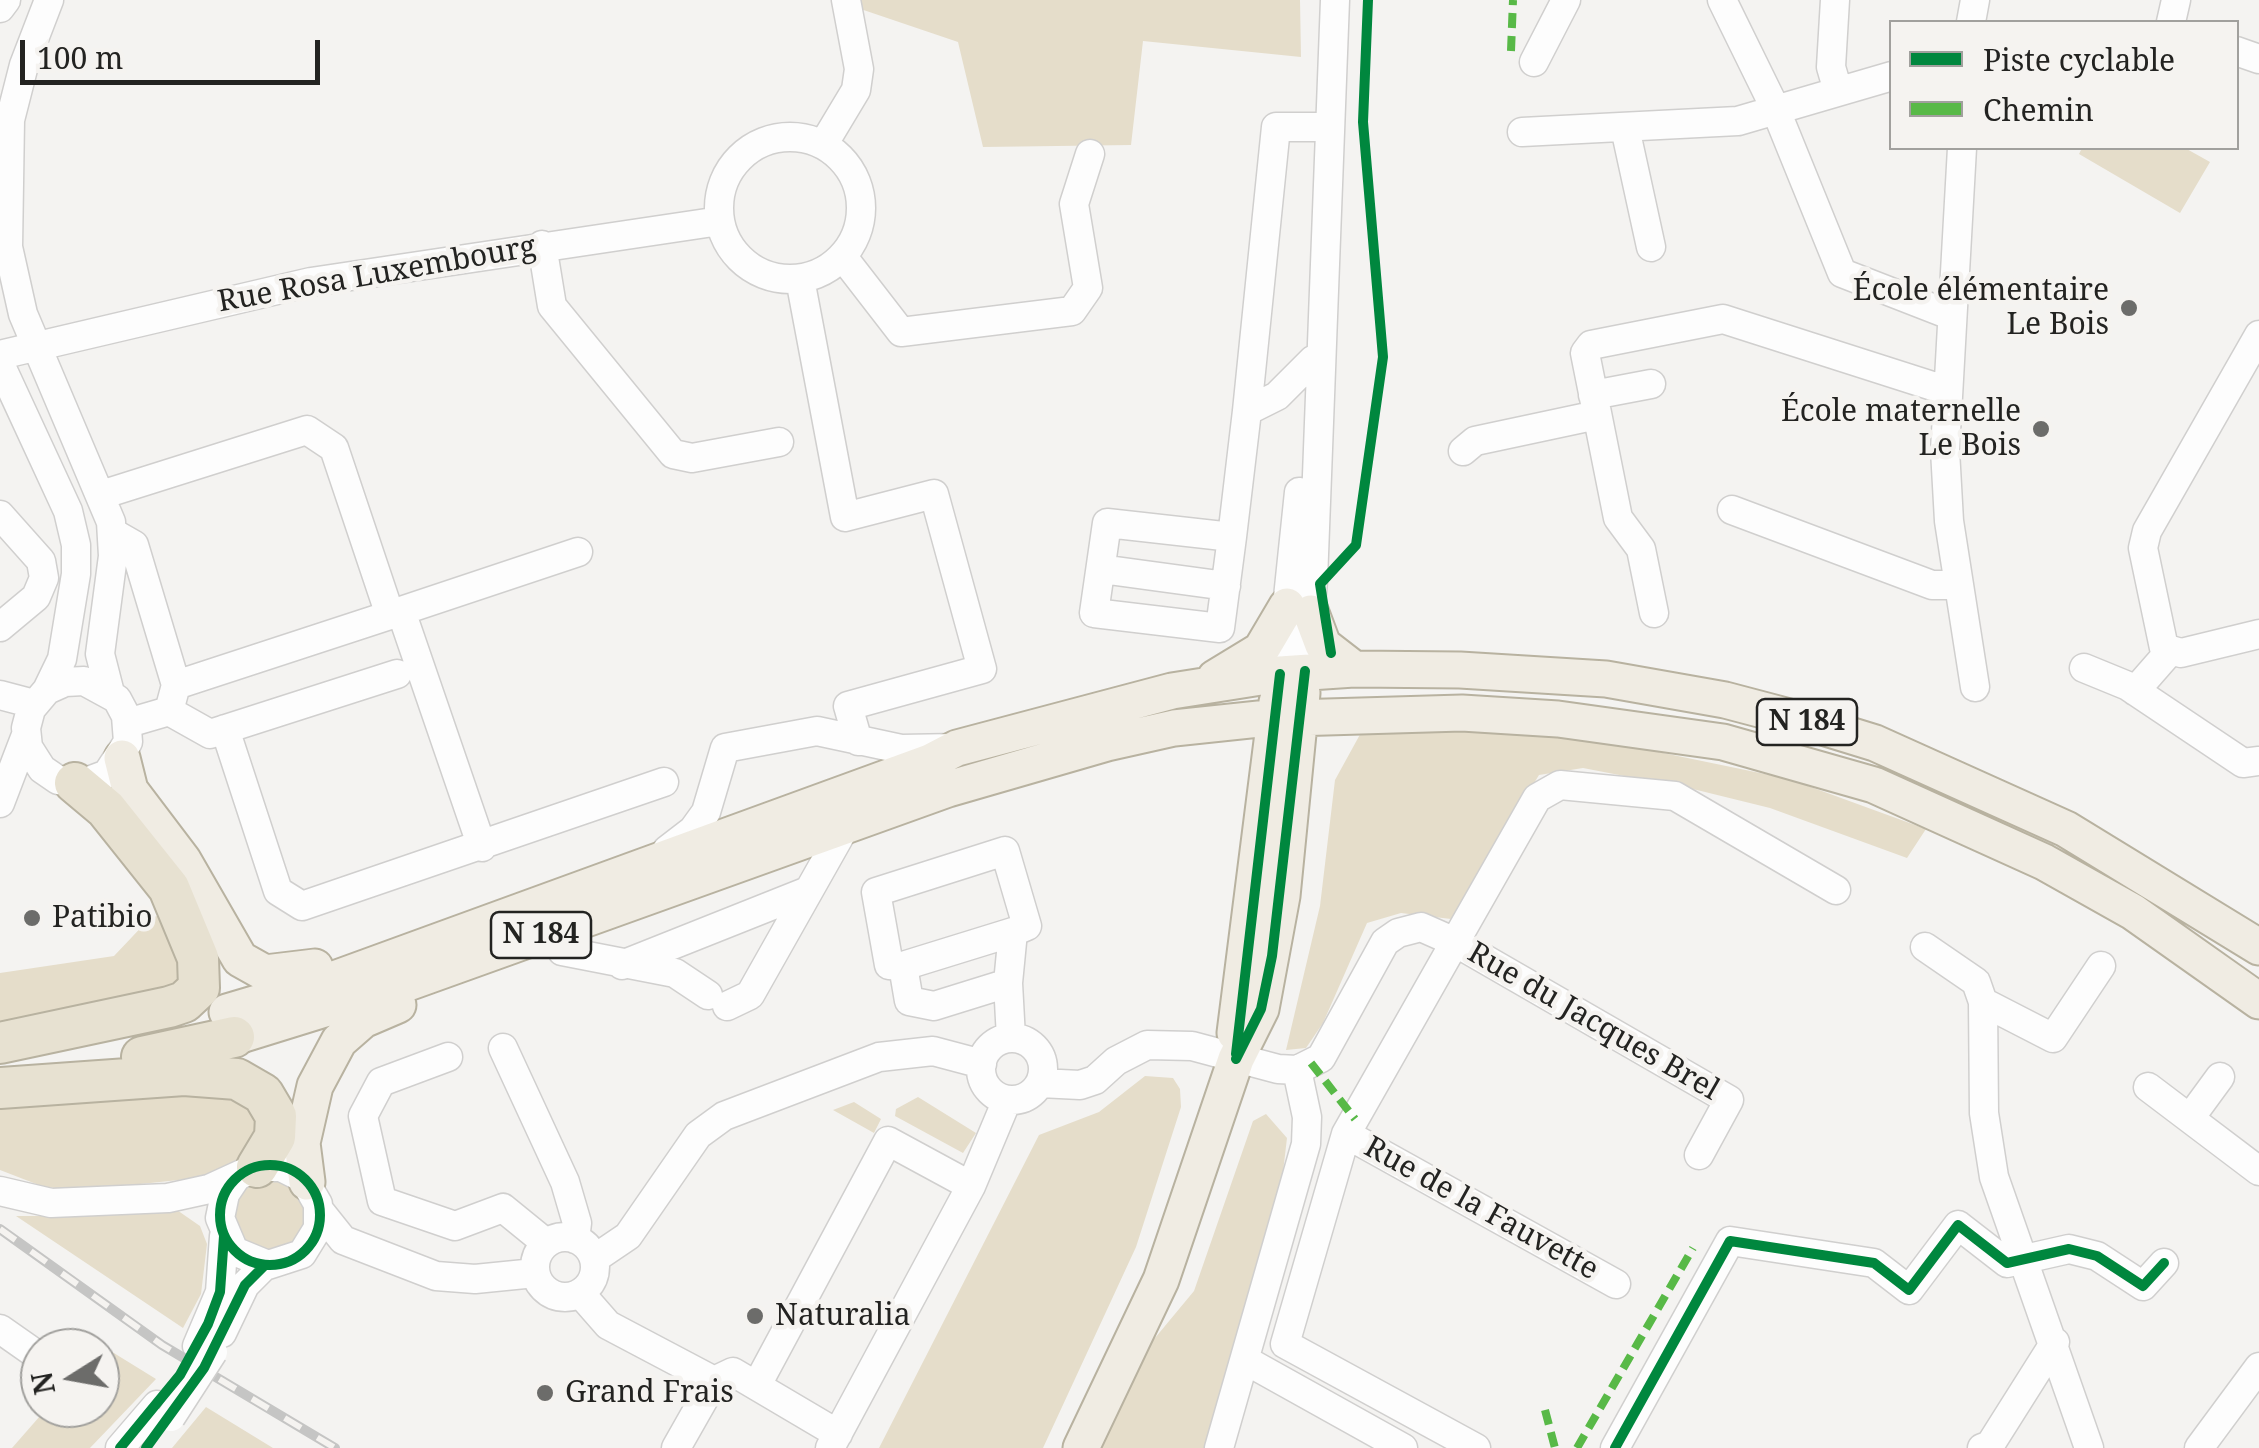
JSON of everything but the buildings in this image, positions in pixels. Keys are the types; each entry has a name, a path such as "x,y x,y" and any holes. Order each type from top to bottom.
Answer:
{"highway":[{"path":"0,1046 184,1002 199,988 198,958 170,888 106,809 64,781"},
{"name":"N 184","path":"0,1046 82,1042 230,1024"},
{"name":"N 184","path":"0,1084 230,1024"},
{"path":"0,1084 184,1075 237,1079 264,1094 276,1116 275,1137 246,1173"}],"main road":[{"path":"1082,1448 1160,1280 1236,1044 1261,1009 1282,896 1276,812 1296,667 1323,645 1354,669"},
{"path":"1192,688 1230,672 1261,650 1346,686 1411,687 1460,670"},
{"name":"N 184","path":"1296,667 1353,715 1462,713 1670,734 1739,746 1874,786 1955,819 2074,879 2133,912 2259,1001"},
{"name":"N 184","path":"230,1024 405,984 846,825 1027,765 1174,728 1296,667"},
{"name":"N 184","path":"230,1024 350,970 930,762 957,748 1113,704 1296,667 1542,673 1670,688 1875,743 2066,829 2259,948"},
{"path":"1276,812 1302,785 1316,742 1353,715"},
{"name":"N 184","path":"1174,728 1225,739 1248,754 1276,812"},
{"path":"122,758 130,790 183,860 240,959 265,973 321,965 350,970"},
{"path":"313,1196 302,1158 304,1122 316,1086 339,1041 362,1020 399,1004 562,951 598,931 769,868 784,847"}],"street":[{"path":"0,8 6,0"},
{"path":"0,813 39,781 102,777 122,758 128,723 110,692 100,654 113,533 14,285 6,217 12,60 50,0"},
{"path":"823,145 856,90 859,69 846,0"},
{"path":"1296,667 1323,261 1334,0"},
{"path":"1534,62 1566,0"},
{"path":"1722,0 1776,108 1842,273 1950,315"},
{"path":"1835,0 1831,67 1838,91"},
{"path":"1522,132 1738,122 1889,77"},
{"path":"1232,537 1107,523 1094,613 1220,628 1232,537 1276,127 1330,127"},
{"path":"1625,128 1652,246"},
{"path":"786,136 823,145 849,167 860,189 862,213 856,236 843,257 824,272 800,279 758,272 740,259 720,221 720,197 727,174 742,155 762,142 786,136"},
{"path":"1962,150 1945,390 1946,482 1975,688"},
{"path":"843,257 901,332 1072,311 1088,288 1074,204 1090,154"},
{"name":"Rue Rosa Luxembourg","path":"0,354 310,282 720,221"},
{"path":"542,245 552,306 673,454 692,458 779,442"},
{"path":"1296,667 1313,360 1323,261"},
{"path":"800,279 845,517 934,494 982,669 848,706 858,741"},
{"path":"1654,614 1640,548 1618,518 1585,353 1590,345 1723,319 1945,390"},
{"path":"2259,335 2144,540 2161,642 2170,650 2208,648 2259,634"},
{"path":"1246,411 1277,396 1313,360"},
{"path":"0,364 74,532 76,574 64,644 0,804"},
{"path":"1463,451 1475,441 1596,405 1651,384"},
{"path":"101,495 307,430 334,448 482,847"},
{"path":"1732,510 1932,585 1958,585"},
{"path":"0,514 42,561 44,578 36,597 0,627"},
{"path":"113,533 134,545 172,698 210,734 398,674"},
{"path":"128,723 172,698 396,613 578,552"},
{"path":"1101,570 1226,586"},
{"path":"2136,690 2170,650"},
{"path":"2084,668 2136,690 2243,763 2259,762"},
{"path":"0,695 41,697 64,682 84,680 110,692"},
{"path":"225,730 278,890 302,906 664,782"},
{"path":"657,858 693,830 706,812 725,748 817,731 901,749 957,748"},
{"path":"26,735 34,759 64,781"},
{"path":"1298,1070 1328,1049 1385,942 1398,932 1421,927 1454,942 1537,798 1560,784 1675,796 1836,890"},
{"path":"562,951 675,973 718,1000 750,995 846,825"},
{"path":"1004,851 1026,926 904,966 889,966 876,892 1004,851"},
{"path":"622,965 808,891"},
{"path":"1012,1038 1008,984 1013,932"},
{"name":"Rue du Jacques Brel","path":"1476,1448 1284,1344 1346,1134 1454,942 1729,1100 1699,1154"},
{"path":"1924,947 1976,982 1983,1002 1984,1113 1994,1177 2090,1448"},
{"path":"904,966 909,1001 934,1006 1008,984"},
{"path":"1983,1002 2053,1038 2101,966"},
{"path":"1012,1038 1022,1040 1039,1053 1040,1083 1027,1097 1008,1100 984,1083 982,1064 992,1046 1012,1038"},
{"path":"1040,1083 1080,1085 1094,1080 1116,1060 1147,1044 1236,1044 1298,1070"},
{"path":"503,1048 565,1182 593,1278 580,1293 552,1295 535,1273 537,1256 546,1243"},
{"path":"448,1056 381,1082 363,1116 382,1201 455,1226 503,1208 546,1243 584,1249 628,1236 698,1135 724,1116 880,1057 933,1050 982,1064"},
{"path":"1219,1448 1306,1144 1307,1117 1298,1070"},
{"path":"2190,1118 2220,1077"},
{"path":"2148,1087 2259,1171"},
{"path":"676,1448 714,1381 732,1372 758,1385 834,1441 971,1186 1008,1100"},
{"name":"Rue de la Fauvette","path":"1346,1134 1616,1284"},
{"path":"758,1385 888,1140 971,1186"},
{"path":"0,1191 50,1203 168,1198 246,1173 287,1168 313,1196 335,1234 348,1243 436,1276 475,1280 535,1273"},
{"path":"205,1349 220,1292 222,1200 246,1173"},
{"path":"168,1198 204,1208 239,1255 266,1265 292,1260 306,1249 318,1228 313,1196"},
{"path":"1615,1448 1730,1240 1874,1263 1909,1290 1958,1225 2006,1263 2069,1249 2097,1256 2143,1286 2164,1263"},
{"path":"306,1249 348,1243"},
{"path":"146,1448 164,1411 244,1286 266,1265"},
{"path":"580,1293 608,1325 714,1381"},
{"path":"1982,1448 1990,1446 2055,1342"},
{"path":"1246,1360 1403,1448"},
{"path":"2199,1448 2259,1367"},
{"path":"120,1448 164,1411"}],"shaded area":[{"path":"834,0 1300,0 1301,57 1143,41 1131,145 983,147 958,42"},
{"path":"2081,150 2189,150 2210,162 2180,213 2079,154"},
{"path":"1363,729 1508,732 1615,743 1789,779 1926,829 1907,858 1770,808 1697,790 1583,768 1539,775 1451,919 1401,913 1367,923 1323,1023 1306,1048 1286,1050 1320,906 1335,780"},
{"path":"171,912 185,951 181,986 0,1028 0,973 114,956 150,918"},
{"path":"1145,1076 1173,1078 1180,1089 1181,1107 1136,1247 1043,1448 879,1448 1039,1135 1099,1112"},
{"path":"227,1088 263,1120 248,1155 207,1177 84,1190 44,1187 0,1170 0,1103"},
{"path":"918,1097 976,1133 963,1153 895,1116 896,1109"},
{"path":"854,1102 881,1119 874,1133 833,1110"},
{"path":"1266,1114 1287,1138 1283,1172 1205,1448 1099,1448 1150,1344 1194,1291 1253,1121"},
{"path":"270,1179 284,1181 296,1189 304,1201 304,1229 296,1241 284,1249 270,1251 256,1249 244,1241 236,1229 234,1215 236,1201 244,1189 256,1181"},
{"path":"174,1208 200,1226 207,1244 201,1294 183,1328 16,1216 93,1216"},
{"path":"120,1357 156,1379 120,1417"},
{"path":"206,1407 273,1448 172,1448"},
{"path":"30,1428 109,1428 90,1448 12,1448"}],"railway":[{"path":"0,1229 162,1345 335,1448"}],"marked path":[{"path":"1511,51 1513,0"},
{"path":"1311,1063 1355,1119"},
{"path":"1577,1448 1693,1248"},
{"path":"1545,1410 1555,1448"}],"cycle path":[{"path":"1331,653 1320,584 1356,545 1383,357 1363,122 1368,0"},
{"path":"1236,1059 1261,1009 1272,956 1305,671"},
{"path":"1236,1054 1280,674"},
{"path":"270,1165 289,1169 305,1180 316,1196 320,1215 316,1234 305,1250 289,1261 270,1265 251,1261 235,1250 224,1234 220,1215 224,1196 235,1180 251,1169 270,1165"},
{"path":"1615,1448 1730,1241 1874,1263 1909,1290 1958,1225 2007,1263 2069,1249 2097,1256 2143,1286 2164,1263"},
{"path":"120,1448 180,1375 208,1324 220,1292 224,1236"},
{"path":"146,1448 204,1368 245,1285 265,1265"}],"place":[{"name":"École élémentaire Le Bois","path":"2129,308"},
{"name":"École maternelle Le Bois","path":"2041,429"},
{"name":"Patibio","path":"32,918"},
{"name":"Naturalia","path":"755,1316"},
{"name":"Grand Frais","path":"545,1393"}]}
